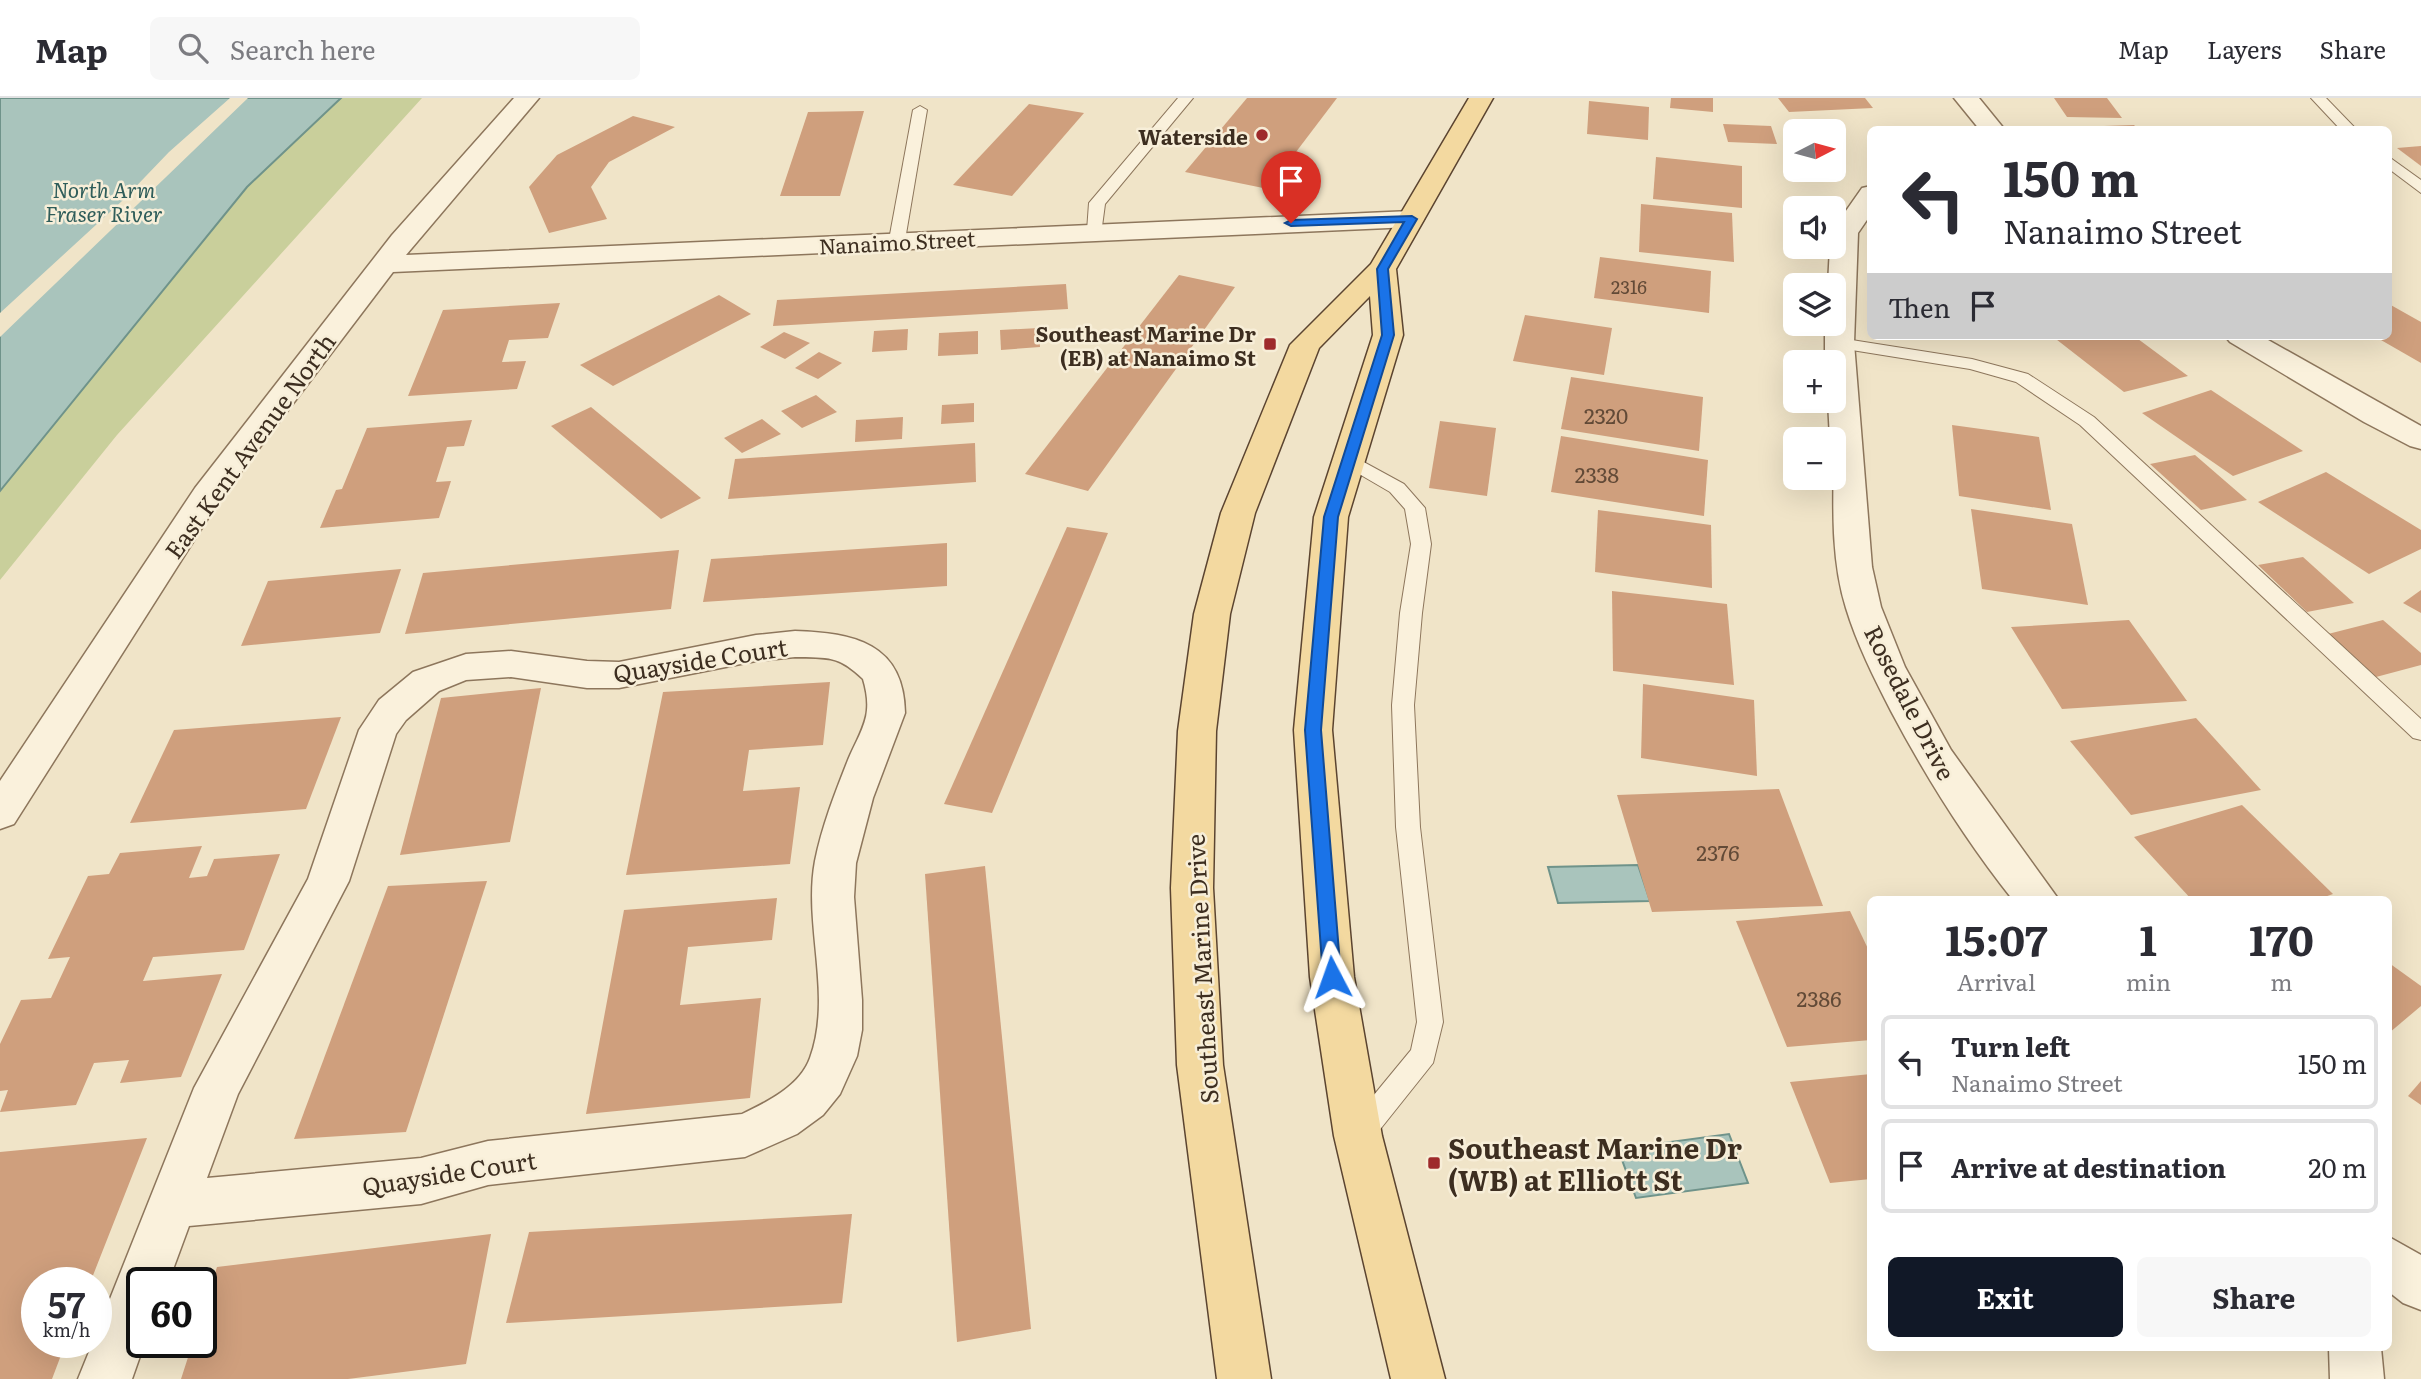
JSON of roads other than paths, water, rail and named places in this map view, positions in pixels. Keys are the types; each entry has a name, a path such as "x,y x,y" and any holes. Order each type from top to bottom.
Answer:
{"main road":[{"name":"Southeast Marine Drive","path":"1244,1379 1200,1051 1192,888 1197,731 1212,614 1238,513 1305,345 1382,269 1481,98"},
{"path":"1382,269 1388,335 1331,517 1313,730 1332,977 1358,1136 1418,1379"}],"street":[{"name":"East Kent Avenue North","path":"0,813 207,495 384,264 527,98"},
{"path":"1966,98 1987,126"},
{"name":"Rosedale Drive","path":"1867,200 1844,233 1839,343 1855,567 1863,607 1887,667 1937,760 2009,865 2035,896"},
{"name":"Nanaimo Street","path":"384,264 1412,219"},
{"path":"2246,340 2421,439"},
{"name":"Quayside Court","path":"148,1267 172,1204 217,1088 328,881 378,730 389,712 405,695 426,680 453,670 477,666 531,666 591,676 616,675 760,646 802,642 838,647 864,656 878,670 885,689 886,713 838,846 833,886 842,1017 838,1047 826,1075 802,1107 775,1124 744,1135 488,1163 421,1181 172,1204"},
{"path":"2392,1264 2421,1285"},
{"name":"Quayside Court","path":"105,1379 126,1325"},
{"path":"2355,1351 2357,1379"}],"lane":[{"path":"1095,231 1097,202 1186,98"},
{"path":"2318,98 2346,126"},
{"path":"897,240 920,110"},
{"path":"2392,164 2421,188"},
{"path":"1839,343 1972,364 2022,377 2088,422 2421,732"},
{"path":"1349,460 1397,488 1415,508 1421,544 1409,626 1403,741 1408,827 1430,1022 1423,1055 1358,1136"}],"water":[{"name":"North Arm Fraser River","path":"0,98 341,98 247,187 0,491"},
{"path":"1638,865 1650,901 1558,903 1548,867"},
{"path":"1729,1134 1748,1183 1636,1198 1618,1149"}],"place":[{"name":"Waterside","path":"1262,135"},
{"name":"Southeast Marine Dr (EB) at Nanaimo St","path":"1270,344"},
{"name":"Southeast Marine Dr (WB) at Elliott St","path":"1434,1163"}]}
